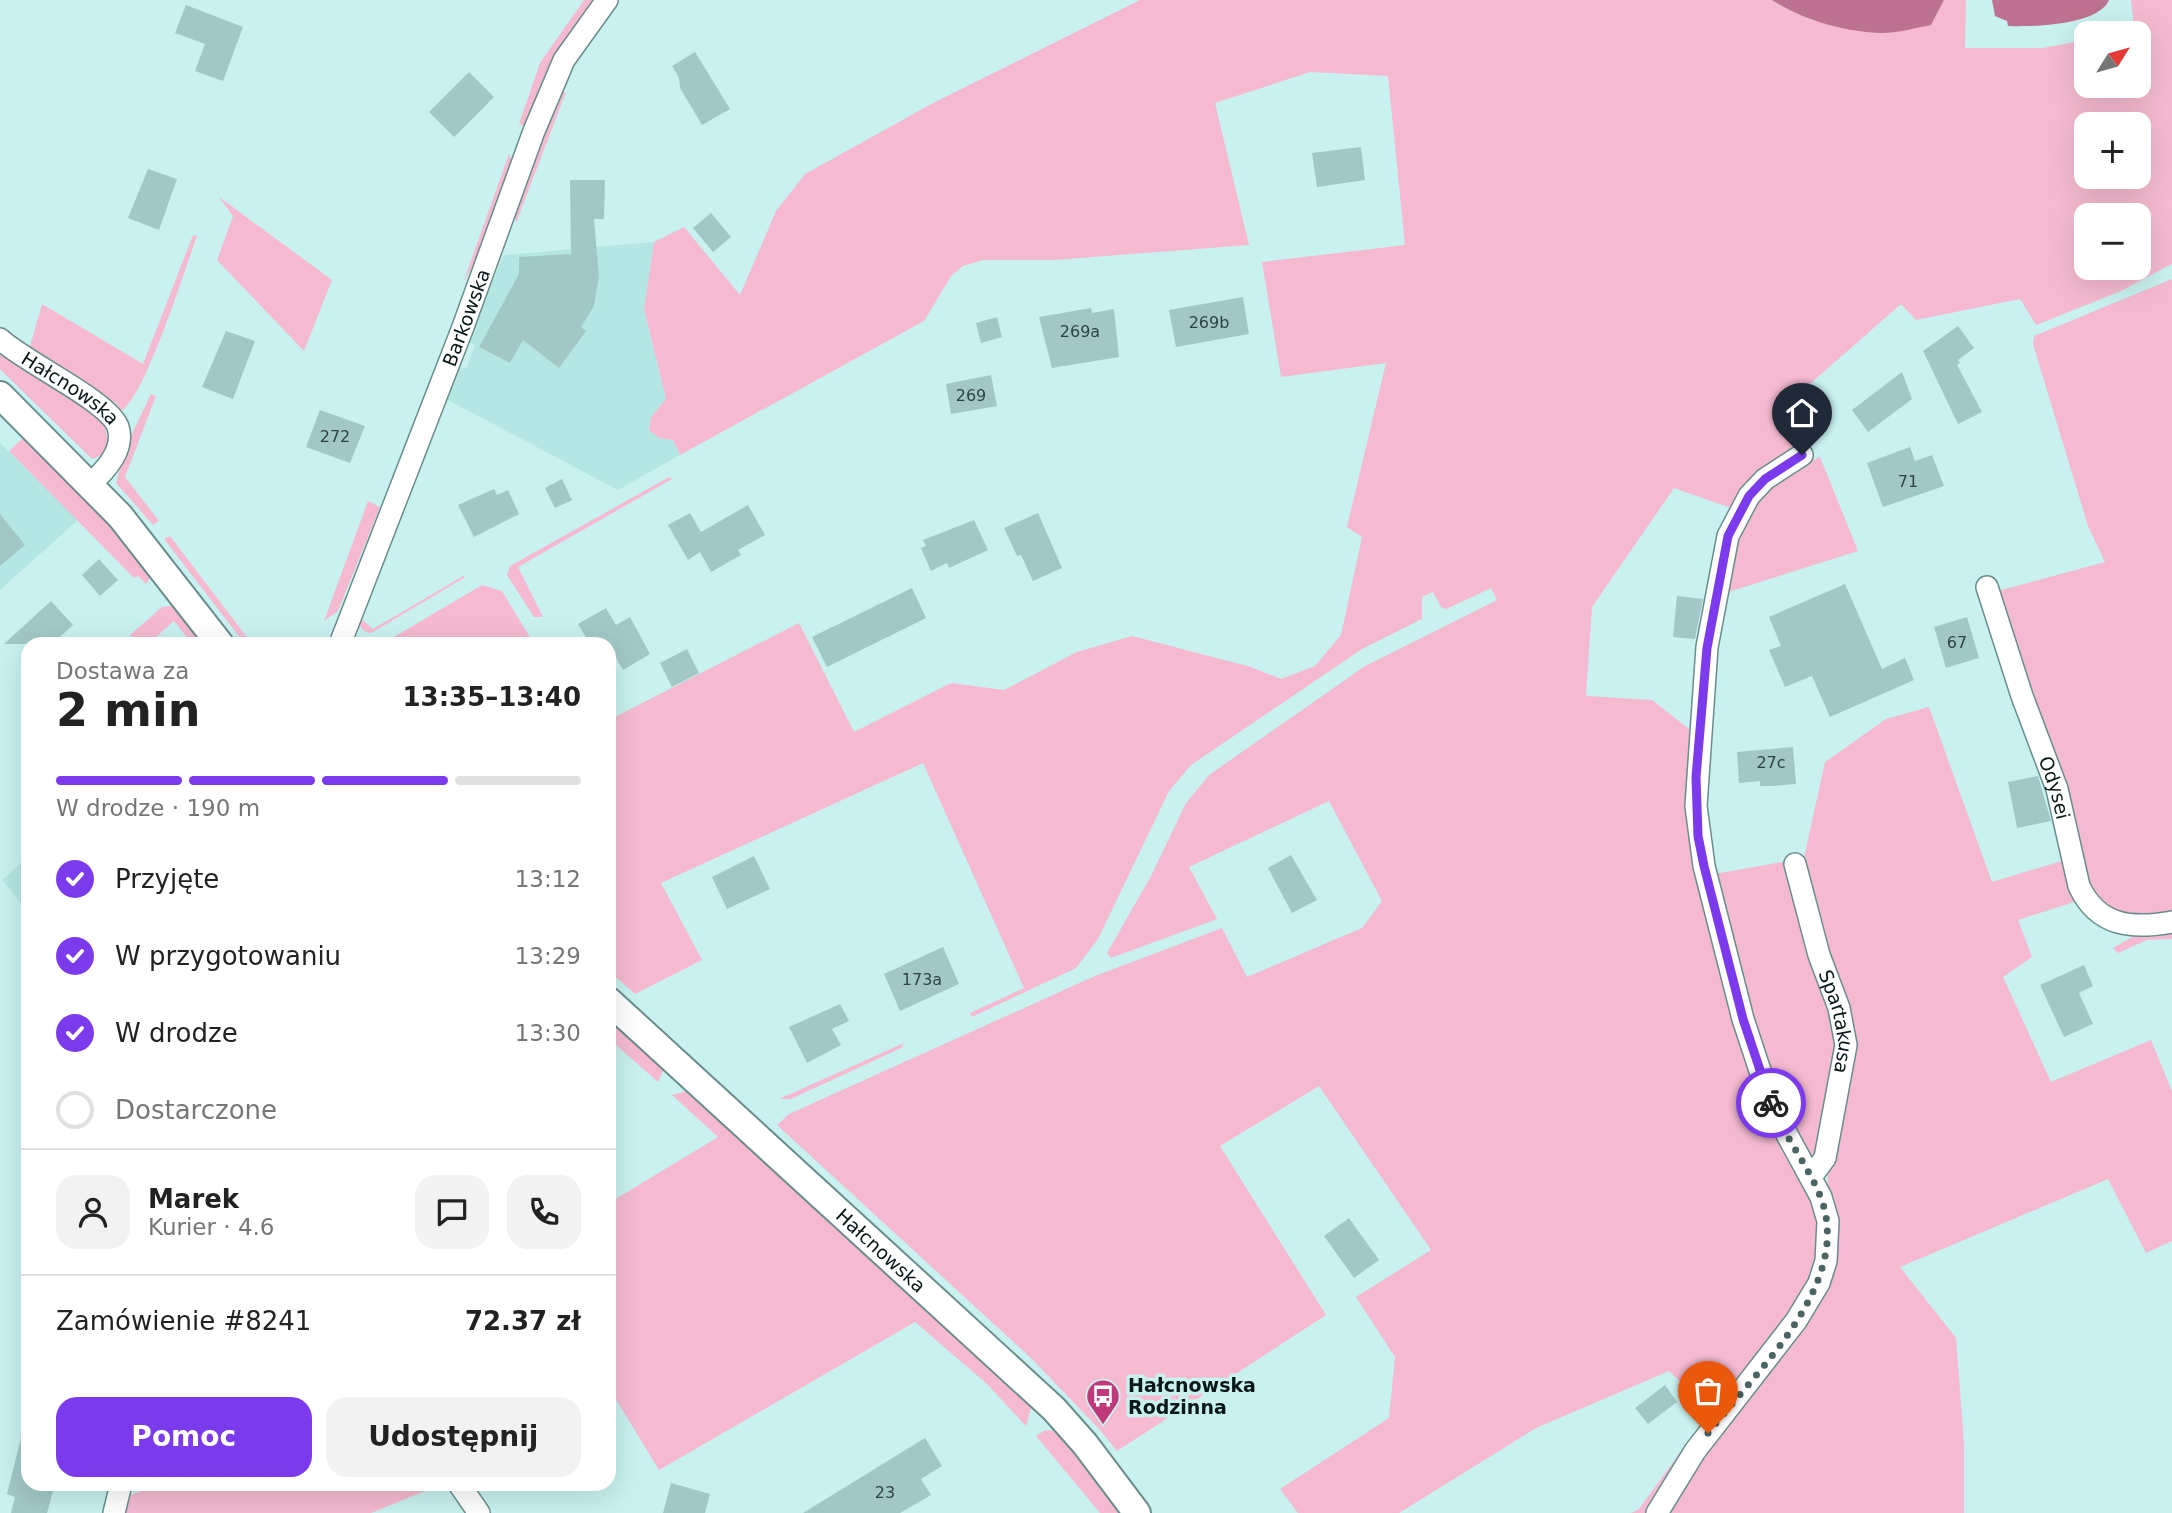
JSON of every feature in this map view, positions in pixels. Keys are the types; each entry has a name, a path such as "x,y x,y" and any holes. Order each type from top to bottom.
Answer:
{"street":[{"name":"Barkowska","path":"343,637 463,327 534,131 564,60 607,0"},
{"name":"Hałcnowska","path":"0,339 23,358 89,399 113,419 118,429 115,452 102,474 90,484"},
{"path":"0,395 90,484 146,547 215,637"},
{"path":"1657,1513 1695,1451 1796,1321 1819,1283 1828,1251 1828,1221 1811,1177 1772,1107 1758,1070 1704,866 1696,806 1707,648 1728,536 1749,496 1765,479 1802,455"},
{"name":"Odysei","path":"1987,587 2018,684 2057,789 2079,886 2084,897 2100,915 2122,925 2147,926 2172,922"},
{"name":"Spartakusa","path":"1795,863 1819,955 1839,1008 1846,1045 1841,1084 1825,1158 1811,1177"},
{"name":"Hałcnowska","path":"616,1007 1054,1409 1137,1513"},
{"path":"114,1513 119,1491"},
{"path":"464,1491 479,1513"}],"shaded area":[{"path":"584,0 596,0 526,126 519,124 540,63"},
{"path":"1140,0 1772,0 1811,19 1868,28 1931,25 1944,0 1966,0 1965,48 2043,48 2074,42 2074,98 2151,98 2151,21 2133,21 2131,0 2172,0 2172,264 2151,275 2151,203 2074,203 2074,280 2142,280 2036,325 2020,299 1916,320 1901,304 1795,397 1814,441 1764,471 1731,508 1674,488 1592,607 1586,696 1652,700 1694,733 1699,867 1820,1212 1814,1281 1650,1513 1631,1513 1639,1509 1710,1411 1669,1371 1536,1428 1399,1513 1298,1513 1280,1489 1389,1418 1395,1357 1356,1297 1431,1250 1319,1086 1220,1146 1326,1315 1117,1451 1032,1359 777,1125 789,1114 1095,976 1222,928 1247,977 1362,928 1382,901 1329,801 1189,867 1217,919 1111,958 1107,953 1151,876 1186,803 1209,775 1365,666 1497,600 1491,588 1446,609 1441,607 1433,592 1422,597 1422,619 1362,649 1191,765 1169,791 1098,939 1076,968 972,1017 970,1013 1024,988 923,763 661,883 702,960 635,994 616,977 616,716 799,623 854,732 951,683 1004,690 1077,652 1132,636 1251,667 1281,679 1315,666 1341,635 1362,537 1347,527 1386,363 1281,377 1262,262 1405,245 1388,76 1310,72 1215,103 1249,245 1054,260 983,260 963,266 951,276 924,321 680,455 673,440 659,438 649,430 651,417 666,399 644,309 654,242 684,227 740,295 776,211 805,174 935,102"},
{"path":"1772,0 1944,0 1931,25 1882,33 1825,24"},
{"path":"1992,0 2109,0 2093,15 2064,23 2008,26 2007,21 1995,16"},
{"path":"559,92 566,92 516,223 514,208"},
{"path":"509,154 512,162 484,245 463,283"},
{"path":"219,197 332,280 304,351 217,260 233,216"},
{"path":"193,235 197,236 154,354 144,378 124,409 121,410 116,403 29,350 42,304 143,364"},
{"path":"654,242 644,309 666,399 651,417 659,438 673,440 680,455 618,490 446,399 458,369 467,367 475,345 467,341 504,255"},
{"path":"2172,279 2172,916 2121,917 2090,893 1994,592 2105,562 2088,526 2033,344 2034,336"},
{"path":"0,349 96,416 105,427 108,443 102,455 92,459 0,369"},
{"path":"458,369 361,619 373,629 465,575 464,578 371,633 364,631 357,622 453,372"},
{"path":"151,394 156,396 125,477 159,521 153,525 116,483 127,444"},
{"path":"22,439 26,439 101,513 152,575 146,584 138,576 134,578 9,451"},
{"path":"0,443 79,519 0,590"},
{"path":"1820,457 1858,551 1725,593 1735,544 1756,501 1785,474"},
{"path":"669,477 672,479 518,567 543,617 534,617 507,575 510,566"},
{"path":"368,501 380,507 338,611 324,621"},
{"path":"170,536 247,637 240,637 164,539"},
{"path":"482,585 502,591 530,637 394,637"},
{"path":"172,606 177,609 199,637 187,637 174,621 156,637 130,635 162,607"},
{"path":"1929,707 1992,882 2068,859 2080,900 2018,920 2032,957 2003,977 2051,1082 2151,1040 2172,1091 2172,1241 2146,1253 2108,1179 1900,1267 1956,1338 1964,1443 1964,1513 1663,1513 1823,1286 1828,1171 1846,1085 1799,859 1804,858 1825,762 1886,719"},
{"path":"1789,861 1839,1028 1821,1149 1811,1159 1777,1106 1714,874"},
{"path":"21,863 21,903 2,880"},
{"path":"2172,928 2172,939 2147,940 2118,953 2113,948 2136,935"},
{"path":"616,1025 664,1069 658,1082 616,1045"},
{"path":"904,1043 901,1048 791,1099 779,1099"},
{"path":"687,1091 1028,1399 1031,1408 1026,1426 987,1384 915,1322 659,1470 616,1399 616,1199 718,1137 672,1095"},
{"path":"1045,1430 1055,1431 1122,1513 1100,1513 1036,1436"},
{"path":"141,1491 425,1491 371,1513 124,1513 128,1496"}],"building":[{"path":"186,5 243,27 223,81 195,71 205,44 175,33"},
{"path":"695,52 730,109 702,125 680,88 679,78 672,66"},
{"path":"469,72 494,97 454,137 429,112"},
{"path":"1361,147 1365,180 1317,187 1312,153"},
{"path":"148,169 177,179 159,230 128,218"},
{"path":"570,180 605,180 604,219 594,219 599,276 594,306 581,327 586,331 559,368 523,340 510,363 479,347 519,274 519,257 571,254"},
{"path":"711,213 731,237 713,252 693,228"},
{"path":"1243,297 1249,334 1176,347 1169,310"},
{"path":"1091,308 1092,313 1114,309 1119,357 1052,368 1039,317"},
{"path":"997,317 1002,337 981,343 976,323"},
{"path":"1958,326 1974,348 1958,360 1960,363 1957,365 1982,412 1958,424 1923,351"},
{"path":"226,331 255,341 233,399 202,387"},
{"path":"1902,372 1912,399 1868,432 1852,410"},
{"path":"991,375 997,406 951,414 946,384"},
{"path":"320,410 365,426 350,463 306,447"},
{"path":"1910,447 1915,461 1932,455 1944,486 1883,507 1867,463"},
{"path":"562,479 572,500 555,508 545,488"},
{"path":"494,489 497,495 508,490 519,514 474,537 458,505"},
{"path":"748,505 765,535 738,550 741,555 711,572 700,552 688,560 668,525 690,513 701,532"},
{"path":"1038,513 1062,568 1033,581 1004,528"},
{"path":"0,514 25,545 0,566"},
{"path":"974,520 988,550 949,568 947,563 931,571 921,548 926,546 923,540"},
{"path":"99,559 118,580 100,596 82,575"},
{"path":"1845,584 1882,669 1905,658 1914,680 1830,717 1812,676 1785,687 1769,650 1781,646 1769,617"},
{"path":"912,588 926,618 827,667 812,637"},
{"path":"1677,596 1703,599 1695,639 1673,637"},
{"path":"51,601 73,625 60,637 21,637 21,644 4,644"},
{"path":"606,608 616,625 630,617 650,654 623,670 616,658 616,637 586,637 578,624"},
{"path":"1967,617 1979,658 1946,668 1934,627"},
{"path":"687,649 699,673 672,687 660,663"},
{"path":"1793,747 1796,784 1760,786 1760,781 1739,783 1737,752"},
{"path":"2038,776 2051,821 2017,828 2008,782"},
{"path":"1291,855 1317,900 1292,913 1268,868"},
{"path":"754,856 770,889 727,909 712,877"},
{"path":"943,947 959,984 900,1011 884,974"},
{"path":"2084,965 2093,986 2079,993 2093,1024 2064,1037 2040,985"},
{"path":"840,1004 849,1021 832,1029 841,1045 807,1063 789,1027"},
{"path":"1349,1218 1379,1260 1354,1278 1324,1236"},
{"path":"1665,1385 1677,1402 1648,1424 1635,1408"},
{"path":"21,1438 21,1491 53,1491 47,1513 11,1513 15,1497 7,1494"},
{"path":"925,1438 942,1466 921,1479 931,1495 900,1513 803,1513"},
{"path":"671,1483 710,1494 705,1513 663,1513"}],"way so far":[{"path":"1708,1433 1796,1321 1819,1283 1826,1261 1828,1221 1821,1197 1771,1103"}],"place":[{"name":"Hałcnowska Rodzinna","path":"1103,1426"}],"route":[{"path":"1771,1103 1743,1019 1704,866 1698,836 1696,777 1707,648 1720,567 1728,536 1749,496 1765,479 1802,455"}]}
